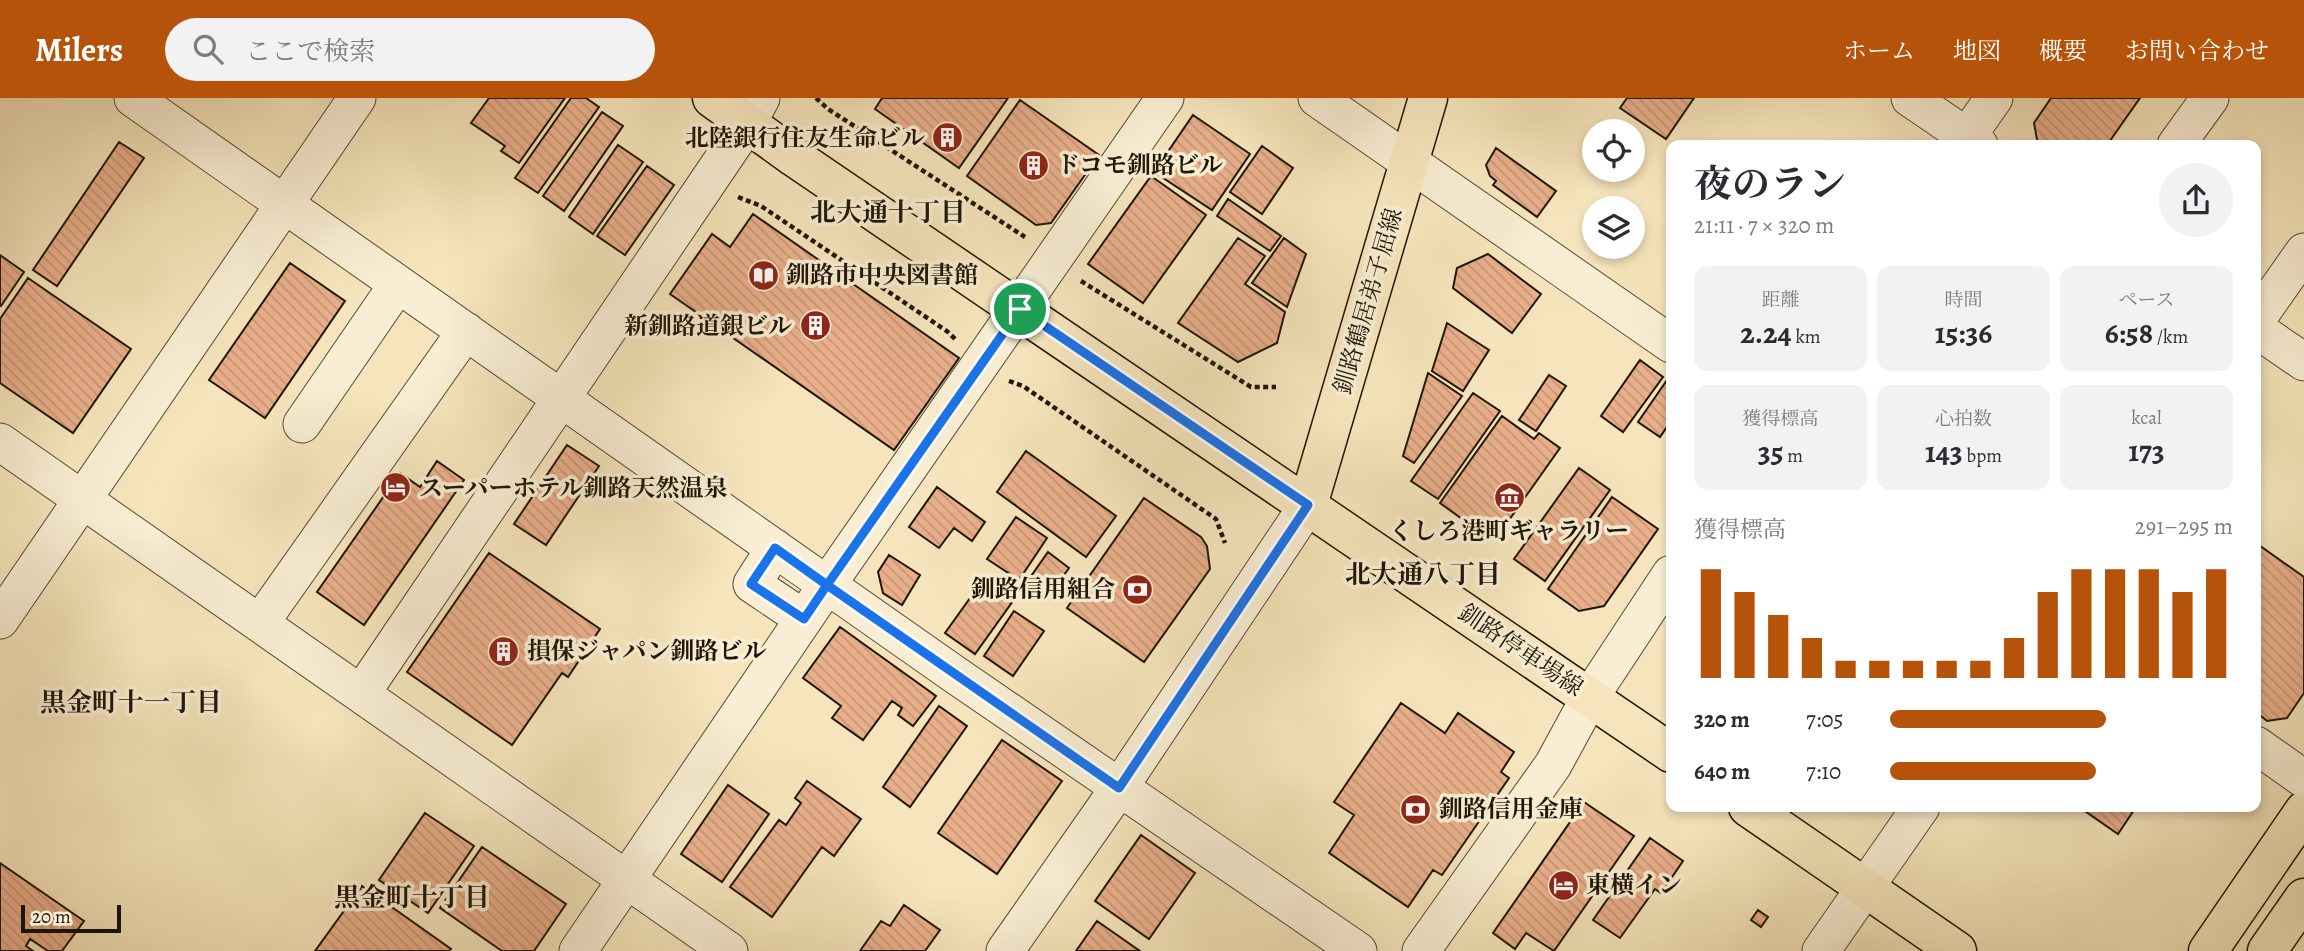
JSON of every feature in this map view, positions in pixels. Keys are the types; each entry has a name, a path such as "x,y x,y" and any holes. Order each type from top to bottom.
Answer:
{"main road":[{"name":"釧路停車場線","path":"712,98 754,111 1020,309 1666,750"},
{"name":"釧路鶴居弟子屈線","path":"1308,505 1428,98"},
{"path":"2208,951 2304,811"},
{"path":"1755,812 1957,951"},
{"path":"2267,951 2304,898"}],"street":[{"path":"133,98 827,585 1358,951"},
{"path":"0,620 357,98"},
{"path":"578,951 827,585 1165,98"},
{"path":"1317,98 1666,340"},
{"path":"1910,98 1965,140"},
{"path":"1971,140 1994,98"},
{"path":"2180,140 2210,98"},
{"path":"361,694 754,111"},
{"path":"2261,313 2304,252"},
{"path":"302,424 398,284"},
{"path":"260,623 466,331"},
{"path":"2261,332 2304,362"},
{"path":"0,442 729,951"},
{"path":"1005,951 1119,788 1308,505"},
{"path":"775,548 751,584 804,619"},
{"path":"1421,951 1553,765 1590,697 1666,582"},
{"path":"2261,749 2304,779"},
{"path":"1821,951 1918,812"}],"path":[{"path":"816,98 828,109 1023,237 1036,235"},
{"path":"733,195 761,206 956,340"},
{"path":"1076,278 1251,387 1276,387"},
{"path":"1003,379 1023,386 1216,519 1225,543"}],"building":[{"path":"489,98 565,98 519,163 501,151 505,146 471,123"},
{"path":"571,98 586,98 599,107 538,193 515,178"},
{"name":"北陸銀行住友生命ビル","path":"882,98 1008,98 959,168 875,109"},
{"path":"1627,98 1694,98 1666,139 1645,125 1645,119 1636,119 1620,108"},
{"path":"2051,98 2140,98 2111,140 2037,140 2034,123"},
{"name":"ドコモ釧路ビル","path":"1020,100 1099,155 1051,223 1036,225 967,176"},
{"path":"602,112 623,126 564,211 543,196"},
{"path":"1193,115 1250,154 1212,210 1154,172"},
{"path":"119,142 144,158 57,286 33,270"},
{"path":"618,145 643,162 593,234 569,217"},
{"path":"1262,146 1293,168 1262,214 1230,192"},
{"path":"1496,148 1556,191 1537,217 1493,185 1496,181 1490,176 1486,165"},
{"path":"647,166 674,185 625,255 597,236"},
{"path":"1151,176 1206,215 1143,303 1088,264"},
{"path":"1228,199 1281,236 1270,251 1217,216"},
{"name":"新釧路道銀ビル","path":"753,214 959,358 894,450 670,294 712,234 730,247"},
{"path":"1238,238 1265,256 1245,284 1285,312 1277,343 1238,362 1178,323"},
{"path":"1284,238 1306,254 1287,307 1252,283"},
{"path":"1488,254 1541,294 1512,333 1453,288 1457,268"},
{"path":"0,255 24,272 1,306 0,305"},
{"path":"290,263 345,301 265,418 209,380"},
{"path":"28,278 131,349 73,433 0,383 0,319"},
{"path":"1447,323 1489,350 1463,391 1432,371"},
{"path":"1640,360 1663,377 1623,432 1601,416"},
{"path":"1428,373 1462,396 1414,463 1403,456"},
{"path":"1549,375 1566,386 1536,431 1519,420"},
{"path":"1666,381 1666,428 1660,437 1638,422"},
{"path":"1473,393 1500,411 1438,499 1411,481"},
{"path":"1502,416 1534,439 1539,433 1560,448 1497,537 1476,522 1473,527 1440,503"},
{"path":"567,445 599,466 546,545 514,524"},
{"path":"1026,451 1116,516 1086,557 997,492"},
{"path":"437,461 464,480 364,625 317,592 400,473 420,487"},
{"path":"1579,468 1610,490 1545,581 1514,559"},
{"path":"937,487 985,522 972,541 954,528 939,548 909,527"},
{"path":"1612,497 1658,529 1604,606 1579,611 1548,589"},
{"name":"釧路信用組合","path":"1144,498 1201,537 1207,546 1210,569 1144,662 1067,608"},
{"path":"1016,517 1047,538 1019,580 987,559"},
{"path":"2261,547 2304,577 2304,693 2287,718 2267,721 2261,716"},
{"path":"1048,552 1069,568 1050,594 1029,579"},
{"name":"損保ジャパン釧路ビル","path":"489,553 600,629 568,677 562,673 512,745 407,672"},
{"path":"889,555 920,575 902,605 883,593 878,572"},
{"path":"983,580 1013,601 975,654 945,633"},
{"path":"1014,611 1044,631 1013,676 984,656"},
{"path":"840,627 936,696 913,726 898,715 902,708 892,701 863,740 832,718 841,706 803,678"},
{"name":"釧路信用金庫","path":"1401,703 1445,733 1458,713 1514,752 1501,772 1509,778 1442,875 1433,870 1408,907 1329,853 1354,815 1334,802"},
{"path":"939,706 967,726 910,807 883,787"},
{"path":"1002,740 1062,781 997,874 938,833"},
{"path":"807,781 861,819 834,856 822,847 772,917 730,887 779,820 786,825 801,803 795,798"},
{"path":"728,785 769,814 722,882 681,854"},
{"name":"東横イン","path":"1584,802 1634,836 1554,951 1526,933 1515,949 1493,933"},
{"path":"2086,812 2133,812 2118,834"},
{"path":"425,813 474,846 428,913 379,880"},
{"path":"1141,835 1195,873 1149,939 1095,901"},
{"path":"1650,838 1683,861 1661,893 1655,889 1620,938 1593,920"},
{"path":"482,847 566,904 534,951 502,951 440,908"},
{"path":"0,863 84,921 62,951 48,951 30,939 26,946 33,951 0,951"},
{"path":"362,886 451,949 315,951"},
{"path":"904,905 940,930 925,951 860,951 881,921 890,926"},
{"path":"1758,910 1768,917 1761,927 1751,920"},
{"path":"1097,921 1140,951 1076,951"}],"place":[{"name":"北陸銀行住友生命ビル","path":"948,138"},
{"name":"ドコモ釧路ビル","path":"1033,165"},
{"name":"釧路市中央図書館","path":"763,275"},
{"name":"新釧路道銀ビル","path":"815,326"},
{"name":"スーパーホテル釧路天然温泉","path":"396,488"},
{"name":"くしろ港町ギャラリー","path":"1509,497"},
{"name":"釧路信用組合","path":"1138,589"},
{"name":"損保ジャパン釧路ビル","path":"504,651"},
{"name":"釧路信用金庫","path":"1416,809"},
{"name":"東横イン","path":"1563,885"}],"district":[{"name":"北大通十丁目","path":"888,212"},
{"name":"北大通八丁目","path":"1423,574"},
{"name":"黒金町十一丁目","path":"131,702"},
{"name":"黒金町十丁目","path":"412,897"}],"route":[{"path":"1020,309 827,585 775,548 751,584 804,619 827,585 1119,788 1308,505 1020,309"}]}
